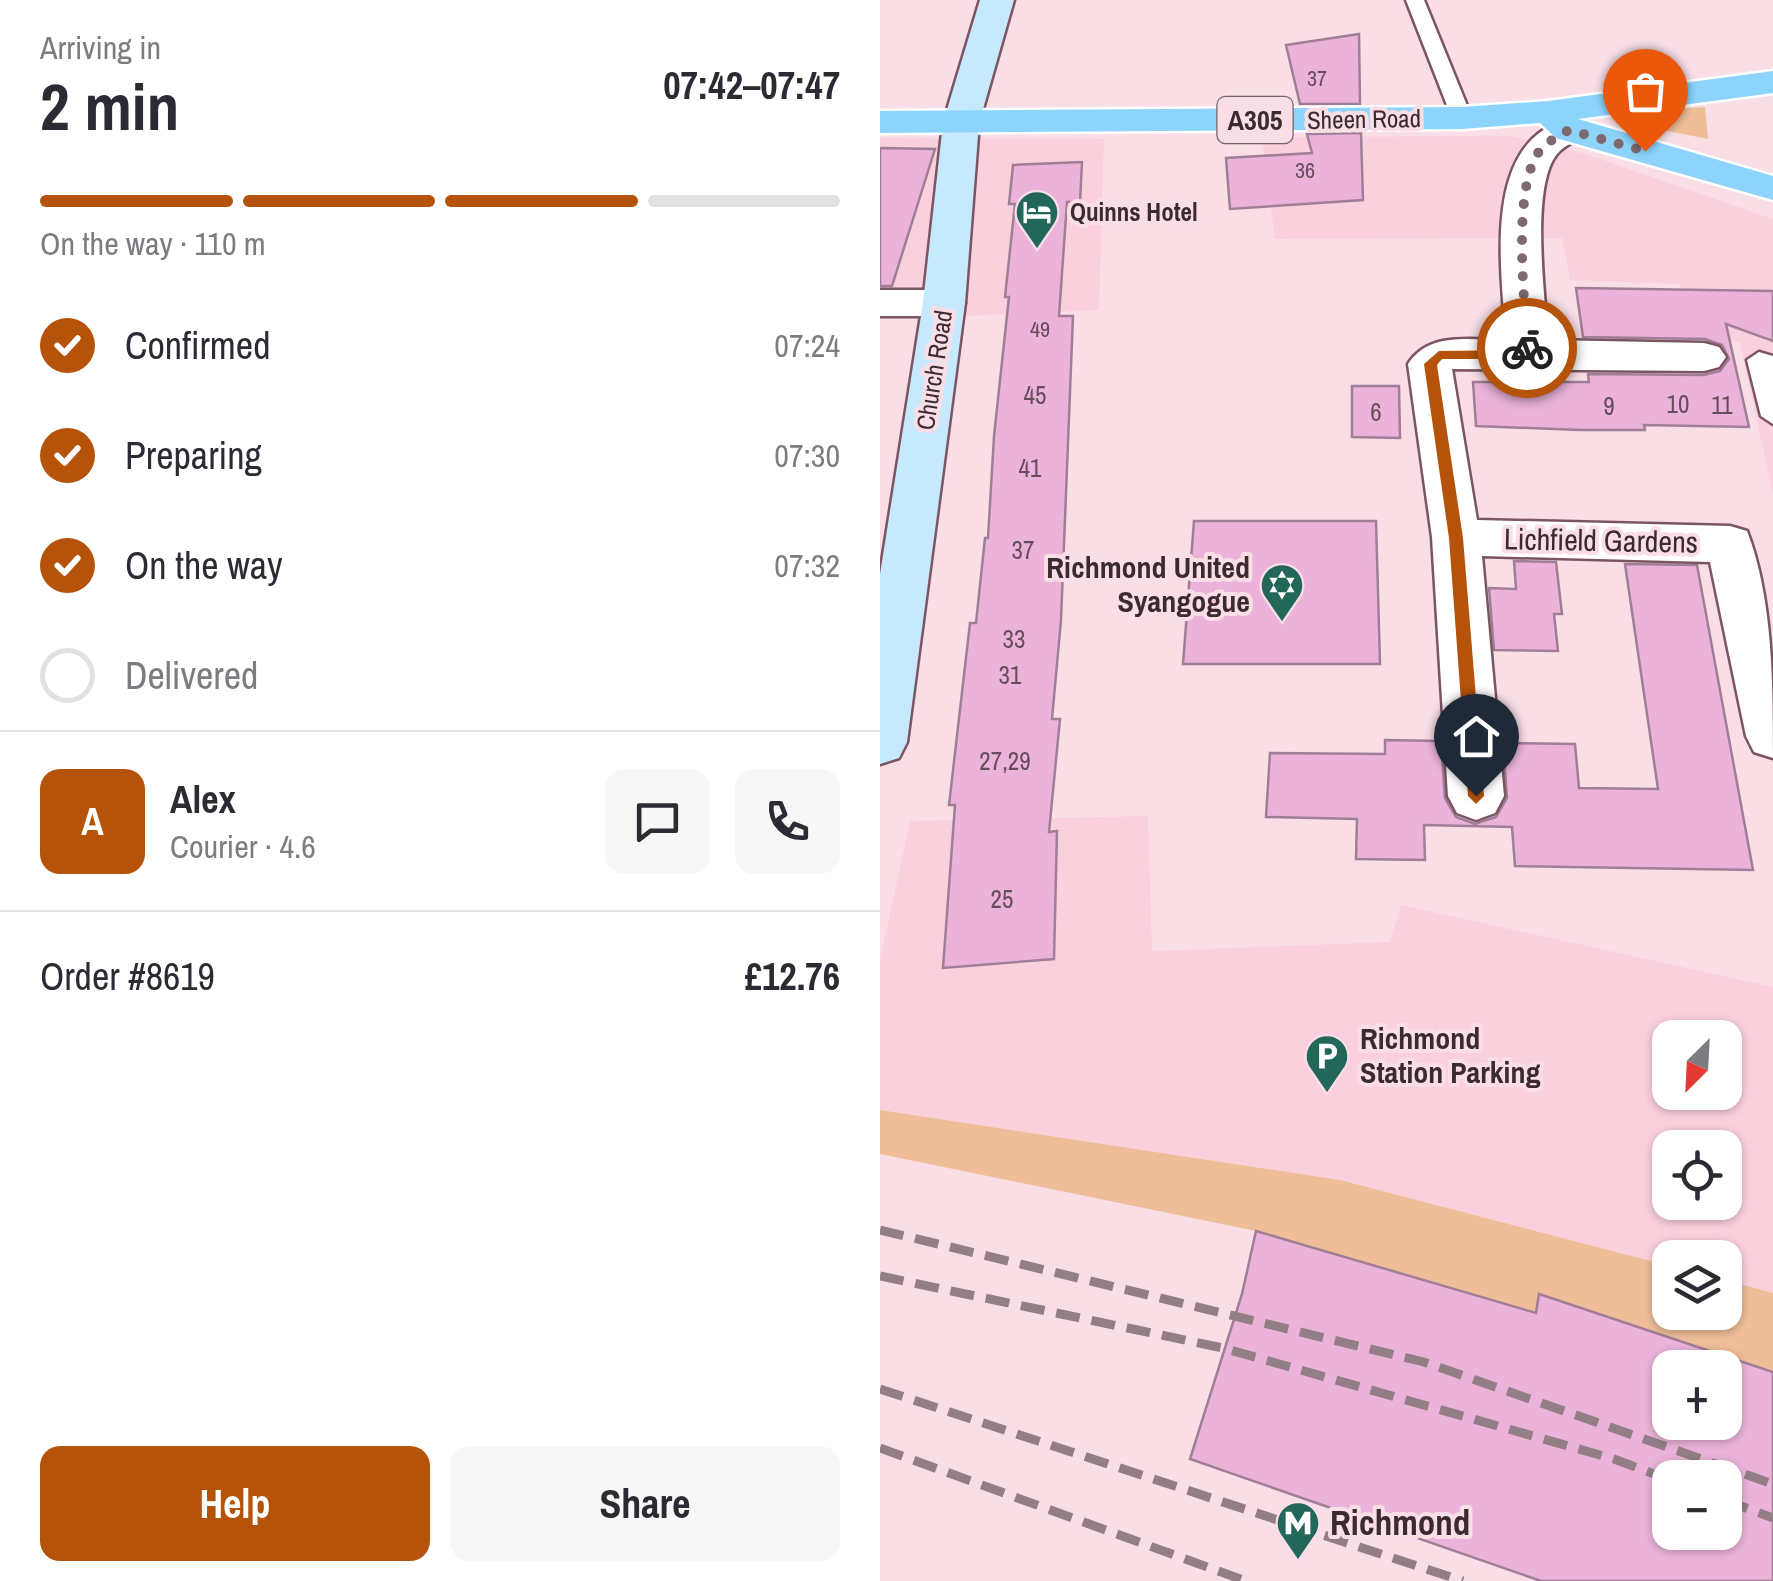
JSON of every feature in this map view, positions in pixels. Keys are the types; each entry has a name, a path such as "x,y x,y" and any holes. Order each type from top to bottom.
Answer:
{"main road":[{"name":"A305","path":"1559,121 1773,82"},
{"name":"Sheen Road","path":"880,122 1462,118 1559,121 1773,188"}],"street":[{"name":"Church Road","path":"881,732 944,303 962,123 997,0"},
{"path":"1528,354 1521,233 1531,169 1559,121"},
{"path":"880,303 944,303"},
{"path":"1476,796 1456,538 1430,364 1439,355 1704,357"},
{"name":"Lichfield Gardens","path":"1456,538 1730,544 1773,736"}],"lane":[{"path":"1416,0 1462,118"},
{"path":"1773,365 1759,360 1773,416"}],"shaded area":[{"path":"1705,107 1708,139 1628,123 1628,113"},
{"path":"1512,136 1586,154 1773,219 1773,495 1740,343 1693,332 1680,284 1570,280 1562,238 1275,239 1262,137"},
{"path":"880,138 1104,139 1099,310 965,316 894,292 880,292"},
{"name":"Richmond Station Parking","path":"1148,816 1152,951 1390,942 1401,905 1773,987 1773,1293 1742,1285 1742,1240 1652,1240 1652,1261 1340,1180 880,1110 880,960 910,821"},
{"path":"880,1110 1340,1180 1652,1261 1652,1330 1742,1330 1742,1285 1773,1293 1773,1372 1742,1362 1742,1350 1707,1350 1540,1294 1536,1313 1256,1231 880,1154"}],"building":[{"path":"1359,34 1360,104 1300,104 1286,45"},
{"path":"1361,133 1363,200 1230,209 1226,158 1312,153 1307,134"},
{"path":"880,148 935,149 892,286 880,286"},
{"path":"1082,162 1080,202 1067,202 1059,316 1073,316 1061,620 1052,719 1060,719 1049,832 1057,831 1054,959 943,968 955,805 949,805 970,623 976,623 988,538 1009,297 1005,297 1015,204 1009,204 1013,165"},
{"path":"1576,288 1773,291 1773,341 1726,324 1749,427 1644,425 1645,430 1580,430 1476,426 1473,382 1589,382 1588,374 1704,375 1720,371 1729,359 1722,345 1705,339 1583,337"},
{"path":"1352,386 1399,386 1400,438 1352,437"},
{"name":"Richmond United Syangogue","path":"1194,521 1376,521 1380,664 1183,664"},
{"path":"1514,561 1556,562 1562,614 1554,614 1558,651 1494,650 1489,588 1516,589"},
{"path":"1625,564 1697,565 1753,870 1515,866 1512,827 1424,825 1425,860 1356,859 1357,819 1266,817 1270,753 1385,754 1385,740 1441,741 1445,798 1456,817 1475,824 1496,817 1507,798 1503,743 1575,744 1579,788 1658,789"},
{"path":"1256,1231 1536,1313 1539,1294 1707,1350 1652,1350 1652,1440 1742,1440 1742,1362 1773,1372 1773,1581 1541,1581 1190,1459 1242,1294"}],"railway":[{"path":"880,1230 1424,1362 1773,1484"},
{"path":"880,1276 1223,1348 1614,1459 1652,1473"},
{"path":"880,1389 1463,1581"},
{"path":"880,1448 1246,1581"},
{"path":"1742,1506 1773,1518"}],"way so far":[{"path":"1527,348 1521,233 1536,156 1548,142 1569,130 1645,151"}],"place":[{"name":"Quinns Hotel","path":"1037,250"},
{"name":"Richmond United Syangogue","path":"1282,623"},
{"name":"Richmond Station Parking","path":"1327,1094"},
{"name":"Richmond","path":"1298,1561"}],"route":[{"path":"1476,796 1456,538 1430,364 1439,355 1528,354 1527,348"}]}
